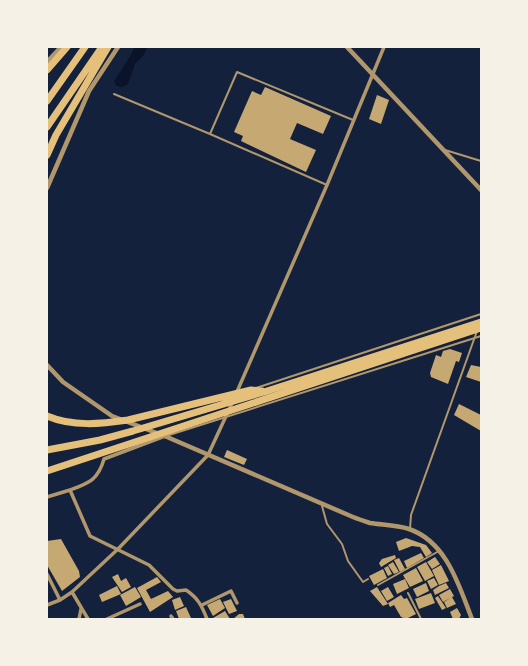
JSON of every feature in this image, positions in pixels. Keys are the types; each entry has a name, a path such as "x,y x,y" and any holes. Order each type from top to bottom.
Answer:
{"highway":[{"path":"47,70 67,47"},
{"path":"47,101 85,47"},
{"path":"47,126 102,47"},
{"path":"47,155 59,129 108,47"},
{"path":"47,450 126,433 267,391 481,321"},
{"path":"47,471 481,328"},
{"path":"47,416 65,422 108,423 128,420 251,390 267,391"},
{"path":"47,445 76,444"},
{"path":"47,475 82,460"}],"street":[{"path":"47,62 61,47"},
{"path":"47,188 89,91 118,47"},
{"path":"347,47 481,190"},
{"path":"47,605 60,600 72,592 118,549 208,455 226,418 327,185 384,47"},
{"path":"47,365 63,382 112,416 165,436 369,523 410,529 430,540 440,551 455,576 472,619"},
{"path":"47,497 88,484 100,472 104,459 165,436"},
{"path":"70,490 90,536 148,565 173,589 177,591 186,590 196,596 202,605 207,619"},
{"path":"47,574 60,600"},
{"path":"72,592 88,619"},
{"path":"202,605 230,592 237,602"},
{"path":"107,619 140,604"},
{"path":"79,619 81,609"}],"lane":[{"path":"210,134 237,72 353,120"},
{"path":"114,94 327,185"},
{"path":"442,149 481,161"},
{"path":"128,422 236,394 481,314"},
{"path":"410,529 411,515 481,321"},
{"path":"165,436 226,418 481,336"},
{"path":"322,504 327,524 342,544 351,566 363,582 368,579"},
{"path":"378,585 440,551"},
{"path":"408,592 421,619"}],"water":[{"path":"135,47 148,47 143,56 135,64 128,84 123,87 116,86 114,81"}],"building":[{"path":"265,87 331,116 323,134 297,123 290,139 316,150 306,172 241,141 243,136 234,132 252,91 261,95"},
{"path":"377,95 389,100 381,124 369,119"},
{"path":"450,349 462,353 459,362 456,361 448,384 431,377 430,373 436,355 441,357 443,351"},
{"path":"471,365 481,367 481,382 466,377"},
{"path":"459,404 481,415 481,431 454,415"},
{"path":"227,450 247,459 244,465 224,457"},
{"path":"406,538 426,545 432,553 426,557 420,547 412,546 399,551 396,542"},
{"path":"61,539 79,571 80,577 62,591 47,565 47,541"},
{"path":"421,553 424,558 407,568 404,561"},
{"path":"395,555 396,558 381,567 379,563 382,559"},
{"path":"435,557 440,564 432,569 427,562"},
{"path":"399,558 405,569 400,572 394,560"},
{"path":"393,562 399,572 394,574 388,565"},
{"path":"426,562 434,576 425,581 417,567"},
{"path":"441,565 449,581 439,585 432,570"},
{"path":"388,566 392,574 388,576 384,568"},
{"path":"416,568 423,581 410,587 403,575"},
{"path":"383,569 387,578 374,585 369,576"},
{"path":"118,574 121,581 126,578 131,587 122,592 112,577"},
{"path":"157,577 161,582 146,590 151,599 168,591 173,597 150,612 137,588"},
{"path":"434,578 438,585 431,589 427,581"},
{"path":"405,579 409,588 397,594 393,584"},
{"path":"426,583 429,591 417,597 413,589"},
{"path":"446,583 449,588 435,595 433,590"},
{"path":"117,586 121,594 102,602 99,595"},
{"path":"135,587 141,597 126,606 120,595"},
{"path":"377,587 388,604 383,606 370,591"},
{"path":"388,587 394,597 387,601 381,591"},
{"path":"450,589 454,596 443,602 439,595"},
{"path":"431,593 435,603 419,609 415,599"},
{"path":"401,595 404,599 407,598 416,614 406,619 401,617 394,605 390,607 388,603"},
{"path":"438,596 446,608 442,610 435,598"},
{"path":"180,597 184,606 175,610 172,600"},
{"path":"452,597 456,604 447,608 444,602"},
{"path":"220,599 225,608 213,616 207,605"},
{"path":"231,599 237,611 229,614 223,602"},
{"path":"186,607 191,618 179,619 176,611"},
{"path":"457,608 461,615 459,619 453,619 450,612"},
{"path":"225,611 230,619 213,618"},
{"path":"239,614 243,614 245,619 233,619"}]}
